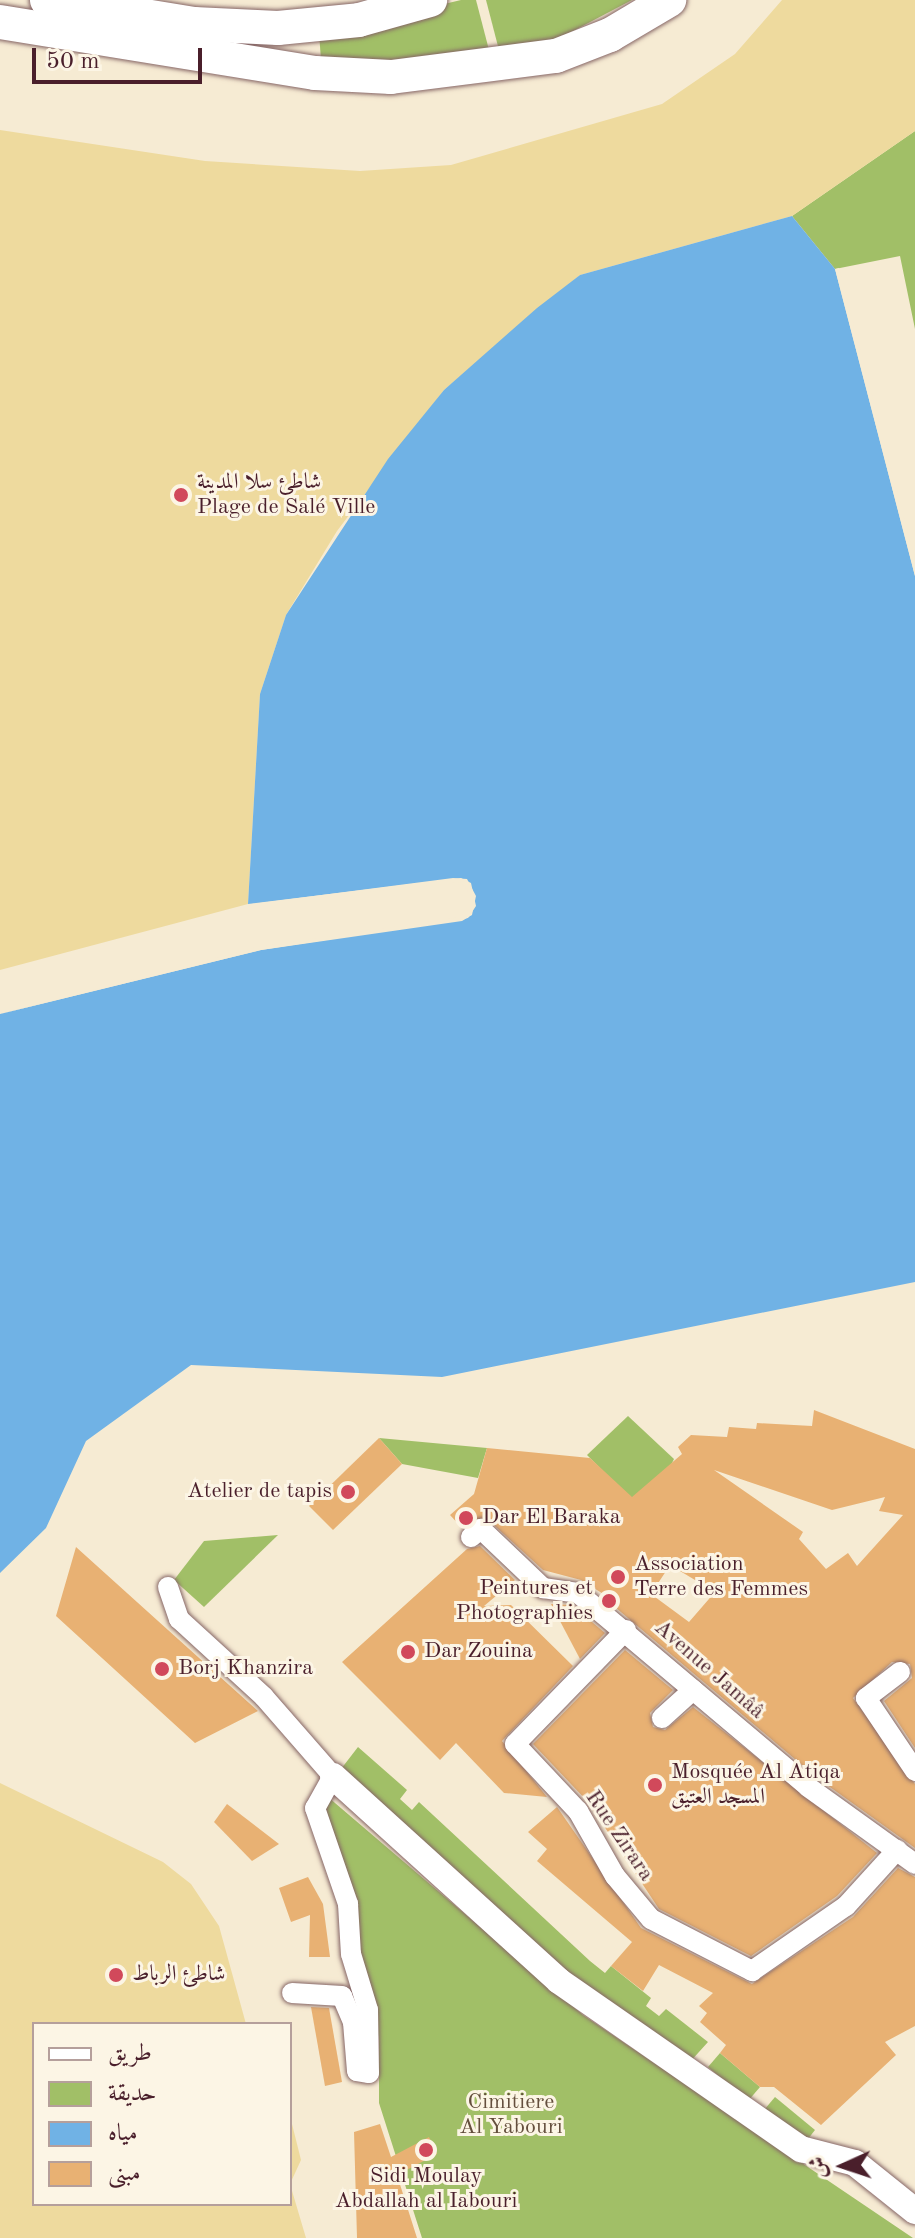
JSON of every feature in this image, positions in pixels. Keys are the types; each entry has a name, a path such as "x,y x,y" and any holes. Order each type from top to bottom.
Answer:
{"street":[{"path":"47,0 194,26 337,75 471,72 584,46 669,0"},
{"path":"0,22 314,26 430,0"},
{"name":"Avenue Jamââ","path":"471,1537 481,1529 543,1588 578,1593 626,1630 693,1690 915,1863"},
{"path":"168,1587 179,1619 264,1697 333,1776 569,1989 801,2149 855,2163 915,2211"},
{"name":"Rue Zirara","path":"626,1630 515,1744 578,1811 615,1876 651,1919 752,1971 846,1906 897,1850"},
{"path":"900,1672 866,1698 915,1771"},
{"path":"662,1718 693,1690"},
{"path":"292,1993 342,1996 353,2022 357,2071 369,2073 367,2005 351,1954 348,1904 315,1808 333,1776"}],"green space":[{"path":"461,0 476,0 489,50 448,62 321,59 319,34"},
{"path":"486,0 632,0 556,40 500,54"},
{"path":"915,131 915,329 900,256 835,269 792,216"},
{"path":"628,1416 674,1459 646,1514 587,1455"},
{"path":"379,1438 487,1448 478,1478 402,1464"},
{"path":"278,1535 204,1607 174,1580 204,1541"},
{"path":"358,1747 407,1790 400,1799 412,1810 419,1802 590,1961 605,1973 611,1966 651,1998 646,2006 659,2016 666,2009 708,2042 689,2063 567,1971 341,1769"},
{"name":"Cimitiere Al Yabouri","path":"328,1797 583,2015 913,2238 422,2238 379,2103 379,2039 358,1942 358,1901 321,1809"},
{"path":"720,2053 760,2087 748,2101 708,2067"},
{"path":"775,2097 815,2130 804,2144 764,2110"}],"sand":[{"name":"شاطئ سلا المدينة Plage de Salé Ville","path":"782,0 915,0 915,131 792,216 580,275 444,390 337,531 286,615 260,694 248,904 0,970 0,130 205,161 360,171 451,165 662,104 735,54"},
{"name":"شاطئ الرباط","path":"0,1783 163,1862 191,1884 219,1926 245,2022 32,2022 32,2206 292,2206 292,2191 306,2238 0,2238"},
{"path":"292,2124 301,2160 292,2180"}],"water":[{"path":"792,216 835,269 915,576 915,1282 442,1377 191,1365 86,1441 46,1528 0,1573 0,1014 261,950 468,918 476,906 471,883 461,878 248,904 260,694 286,615 388,459 444,390 537,308 580,275"}],"pier":[{"path":"839,268 915,560 915,576 835,269"},
{"path":"453,878 467,879 476,896 472,915 462,921 261,950 0,1014 261,946 461,917 472,897 461,882 244,905"}],"building":[{"path":"814,1410 915,1449 915,1748 884,1701 912,1678 910,1664 892,1662 853,1698 915,1784 915,1848 816,1777 609,1602 616,1602 581,1580 543,1570 485,1517 462,1528 450,1515 474,1494 487,1448 590,1458 632,1497 682,1454 678,1447 691,1435 727,1437 729,1427 756,1429 757,1423 812,1426","holes":["714,1470 832,1510 885,1497 879,1511 903,1515 857,1566 848,1553 826,1569 799,1539 803,1532","670,1565 715,1592 689,1622 651,1594"]},
{"name":"Atelier de tapis","path":"379,1438 402,1464 333,1530 309,1506"},
{"path":"480,1546 515,1580 484,1606 511,1605 573,1666 502,1741 547,1797 504,1793 456,1743 440,1760 342,1662 467,1549"},
{"name":"Borj Khanzira","path":"76,1547 258,1711 195,1743 56,1616"},
{"path":"551,1604 572,1605 605,1633 580,1659"},
{"path":"625,1650 673,1690 650,1713 653,1727 665,1730 693,1707 877,1853 837,1896 751,1956 659,1909 588,1802 533,1744"},
{"path":"227,1804 279,1844 252,1861 214,1822"},
{"path":"557,1807 641,1928 752,1984 853,1917 898,1868 915,1877 915,2026 885,2042 896,2055 821,2125 774,2087 760,2087 720,2053 726,2045 700,2022 707,2013 699,2006 713,1993 659,1965 643,1991 611,1966 632,1942 537,1861 547,1849 528,1832"},
{"path":"308,1877 323,1904 330,1957 309,1957 310,1915 291,1922 279,1888"},
{"path":"311,2007 329,2008 342,2082 325,2086"},
{"path":"380,2124 391,2157 429,2137 437,2154 397,2175 417,2238 357,2238 354,2132"}],"place":[{"name":"شاطئ سلا المدينة Plage de Salé Ville","path":"181,495"},
{"name":"Atelier de tapis","path":"348,1492"},
{"name":"Dar El Baraka","path":"466,1518"},
{"name":"Association Terre des Femmes","path":"618,1577"},
{"name":"Peintures et Photographies","path":"609,1601"},
{"name":"Dar Zouina","path":"408,1652"},
{"name":"Borj Khanzira","path":"162,1669"},
{"name":"Mosquée Al Atiqa المسجد العتيق","path":"655,1785"},
{"name":"شاطئ الرباط","path":"116,1975"},
{"name":"Sidi Moulay Abdallah al Iabouri","path":"426,2150"}]}
